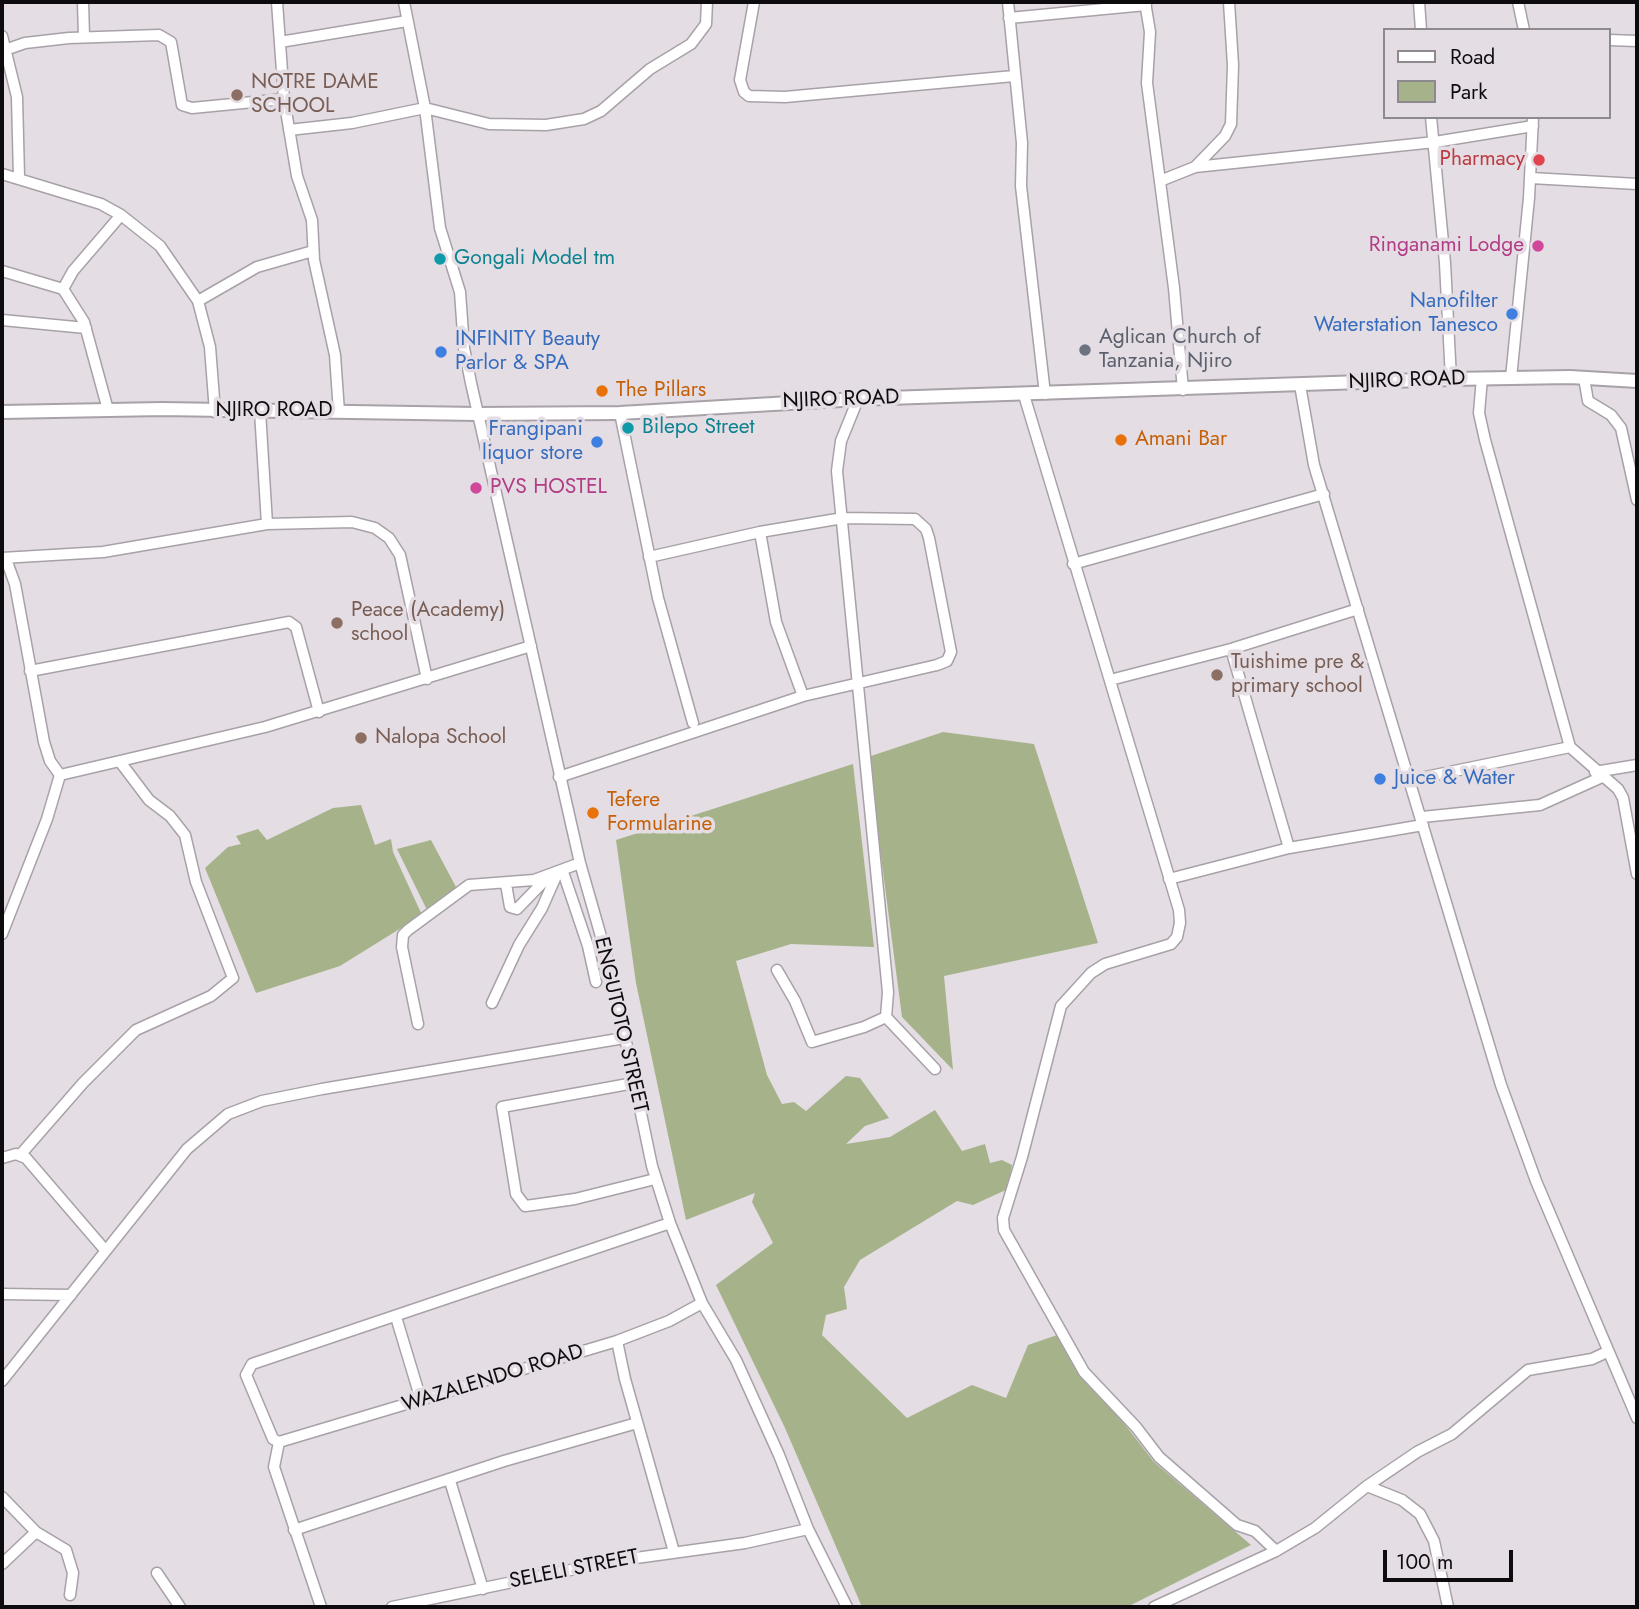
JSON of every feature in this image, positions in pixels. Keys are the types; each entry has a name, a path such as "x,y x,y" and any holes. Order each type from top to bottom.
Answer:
{"street":[{"path":"83,2 83,37"},
{"path":"277,2 284,99 297,176 312,220 313,251 335,355 339,412"},
{"name":"ENGUTOTO STREET","path":"404,2 425,108 440,228 460,292 464,348 477,414 579,863 612,975 655,1179 702,1303 736,1360 779,1455 808,1529 846,1607"},
{"path":"289,130 352,123 425,108 489,124 546,125 584,119 601,111 650,69 691,44 706,24 707,2"},
{"path":"754,2 740,80 744,92 749,96 785,97 1014,76"},
{"path":"1008,2 1023,142 1023,199 1045,394"},
{"path":"1195,167 1225,136 1231,124 1233,65 1229,2"},
{"path":"1419,2 1421,28"},
{"path":"1518,2 1524,28"},
{"path":"1009,18 1145,4 1150,33 1147,83 1183,390"},
{"path":"280,42 407,21"},
{"path":"2,36 17,97 19,177"},
{"path":"4,50 25,43 83,37 167,37 173,53 178,96 182,105 187,107 284,99"},
{"path":"1611,40 1637,41"},
{"path":"1431,119 1446,263 1451,379"},
{"path":"1160,181 1195,167 1435,142 1533,122 1531,178 1511,378"},
{"path":"2,174 73,193 121,215 160,246 198,301 210,348 215,412"},
{"path":"1531,178 1637,184"},
{"path":"63,289 73,271 121,215"},
{"path":"198,301 257,267 313,251"},
{"path":"2,271 63,289 86,328 108,410"},
{"path":"2,320 86,328"},
{"path":"1482,378 1479,412 1485,440 1570,747 1618,789 1623,798 1637,874"},
{"name":"NJIRO ROAD","path":"2,412 108,410 620,413 858,399 1482,378 1637,381"},
{"path":"1584,378 1591,405 1611,415 1621,428 1637,500"},
{"path":"1300,385 1314,465 1517,1131 1607,1352 1637,1418"},
{"path":"1024,395 1180,923 1177,937 1171,944 1105,964 1091,973 1061,1006 1022,1157 1003,1218 1004,1230 1084,1372 1136,1427 1159,1457 1237,1525 1255,1531 1276,1551"},
{"path":"858,399 838,453 888,992 886,1017 935,1069"},
{"path":"261,411 267,524"},
{"path":"620,413 649,558 693,723"},
{"path":"1073,564 1324,494"},
{"path":"559,777 803,696 947,661 951,642 929,538 921,523 910,518 843,518 760,532 649,558"},
{"path":"60,775 50,761 44,742 12,574 2,559 103,552 267,524 352,522 375,528 389,538 400,555 427,679"},
{"path":"760,532 776,622 803,696"},
{"path":"1110,680 1231,649 1358,610"},
{"path":"30,671 289,622 296,627 318,712"},
{"path":"60,775 121,763 318,712 531,646"},
{"path":"1231,649 1289,848"},
{"path":"1411,780 1570,747"},
{"path":"2,1158 21,1154 83,1083 136,1030 211,996 233,978 196,882 185,835 170,816 149,800 121,763"},
{"path":"1169,879 1289,848 1422,821 1540,805 1617,766 1637,765"},
{"path":"2,934 47,819 60,775"},
{"path":"418,1024 402,947 403,935 458,890 477,883 506,884 556,874 579,863"},
{"path":"506,884 510,907 517,909 556,874"},
{"path":"556,874 588,946 596,982"},
{"path":"492,1003 514,953 542,908 556,874"},
{"path":"777,970 795,1001 811,1042 864,1027 886,1017"},
{"path":"2,1381 187,1149 228,1114 244,1106 322,1088 624,1038"},
{"path":"634,1083 502,1107 516,1194 525,1206 576,1199 655,1179"},
{"path":"21,1154 105,1250"},
{"path":"321,1607 275,1467 279,1442 273,1439 246,1375 248,1368 670,1223"},
{"path":"2,1294 71,1295"},
{"name":"WAZALENDO ROAD","path":"279,1442 617,1341 669,1321 702,1303"},
{"path":"396,1317 421,1400"},
{"path":"617,1341 674,1552"},
{"path":"1154,1607 1276,1551 1315,1528 1367,1486 1417,1452 1452,1434 1528,1370 1592,1359 1607,1352"},
{"path":"294,1530 450,1481 504,1461 637,1423"},
{"path":"450,1481 483,1589"},
{"path":"1367,1486 1402,1500 1420,1514 1434,1541 1448,1607"},
{"path":"2,1497 36,1532 66,1550 73,1573 70,1595"},
{"name":"SELELI STREET","path":"392,1607 674,1552 745,1543 808,1529"},
{"path":"2,1564 36,1532"},
{"path":"157,1573 180,1607"}],"green space":[{"path":"943,732 1034,744 1098,943 944,976 953,1070 902,1017 868,757"},
{"path":"853,764 874,947 791,944 736,961 767,1075 782,1104 794,1102 806,1111 846,1076 860,1078 889,1118 865,1126 846,1144 890,1137 935,1110 962,1151 985,1144 990,1163 1002,1160 1012,1165 1008,1189 973,1205 957,1201 860,1260 844,1287 847,1309 826,1315 822,1335 907,1418 972,1385 1006,1398 1028,1345 1060,1334 1095,1386 1154,1462 1251,1545 1127,1607 862,1607 785,1428 716,1285 773,1243 752,1202 755,1193 686,1220 636,983 616,840"},
{"path":"361,805 375,845 391,839 393,852 422,915 340,966 256,993 205,868 228,847 241,844 236,836 258,829 267,840 333,808"},
{"path":"431,840 456,887 428,912 397,849"}],"place":[{"name":"NOTRE DAME SCHOOL","path":"237,95"},
{"name":"Pharmacy","path":"1539,160"},
{"name":"Ringanami Lodge","path":"1538,246"},
{"name":"Gongali Model tm","path":"440,259"},
{"name":"Nanofilter Waterstation Tanesco","path":"1512,314"},
{"name":"Aglican Church of Tanzania, Njiro","path":"1085,350"},
{"name":"INFINITY Beauty Parlor & SPA","path":"441,352"},
{"name":"The Pillars","path":"602,391"},
{"name":"Bilepo Street","path":"628,428"},
{"name":"Amani Bar","path":"1121,440"},
{"name":"Frangipani liquor store","path":"597,442"},
{"name":"PVS HOSTEL","path":"476,488"},
{"name":"Peace (Academy) school","path":"337,623"},
{"name":"Tuishime pre & primary school","path":"1217,675"},
{"name":"Nalopa School","path":"361,738"},
{"name":"Juice & Water","path":"1380,779"},
{"name":"Tefere Formularine","path":"593,813"}]}
